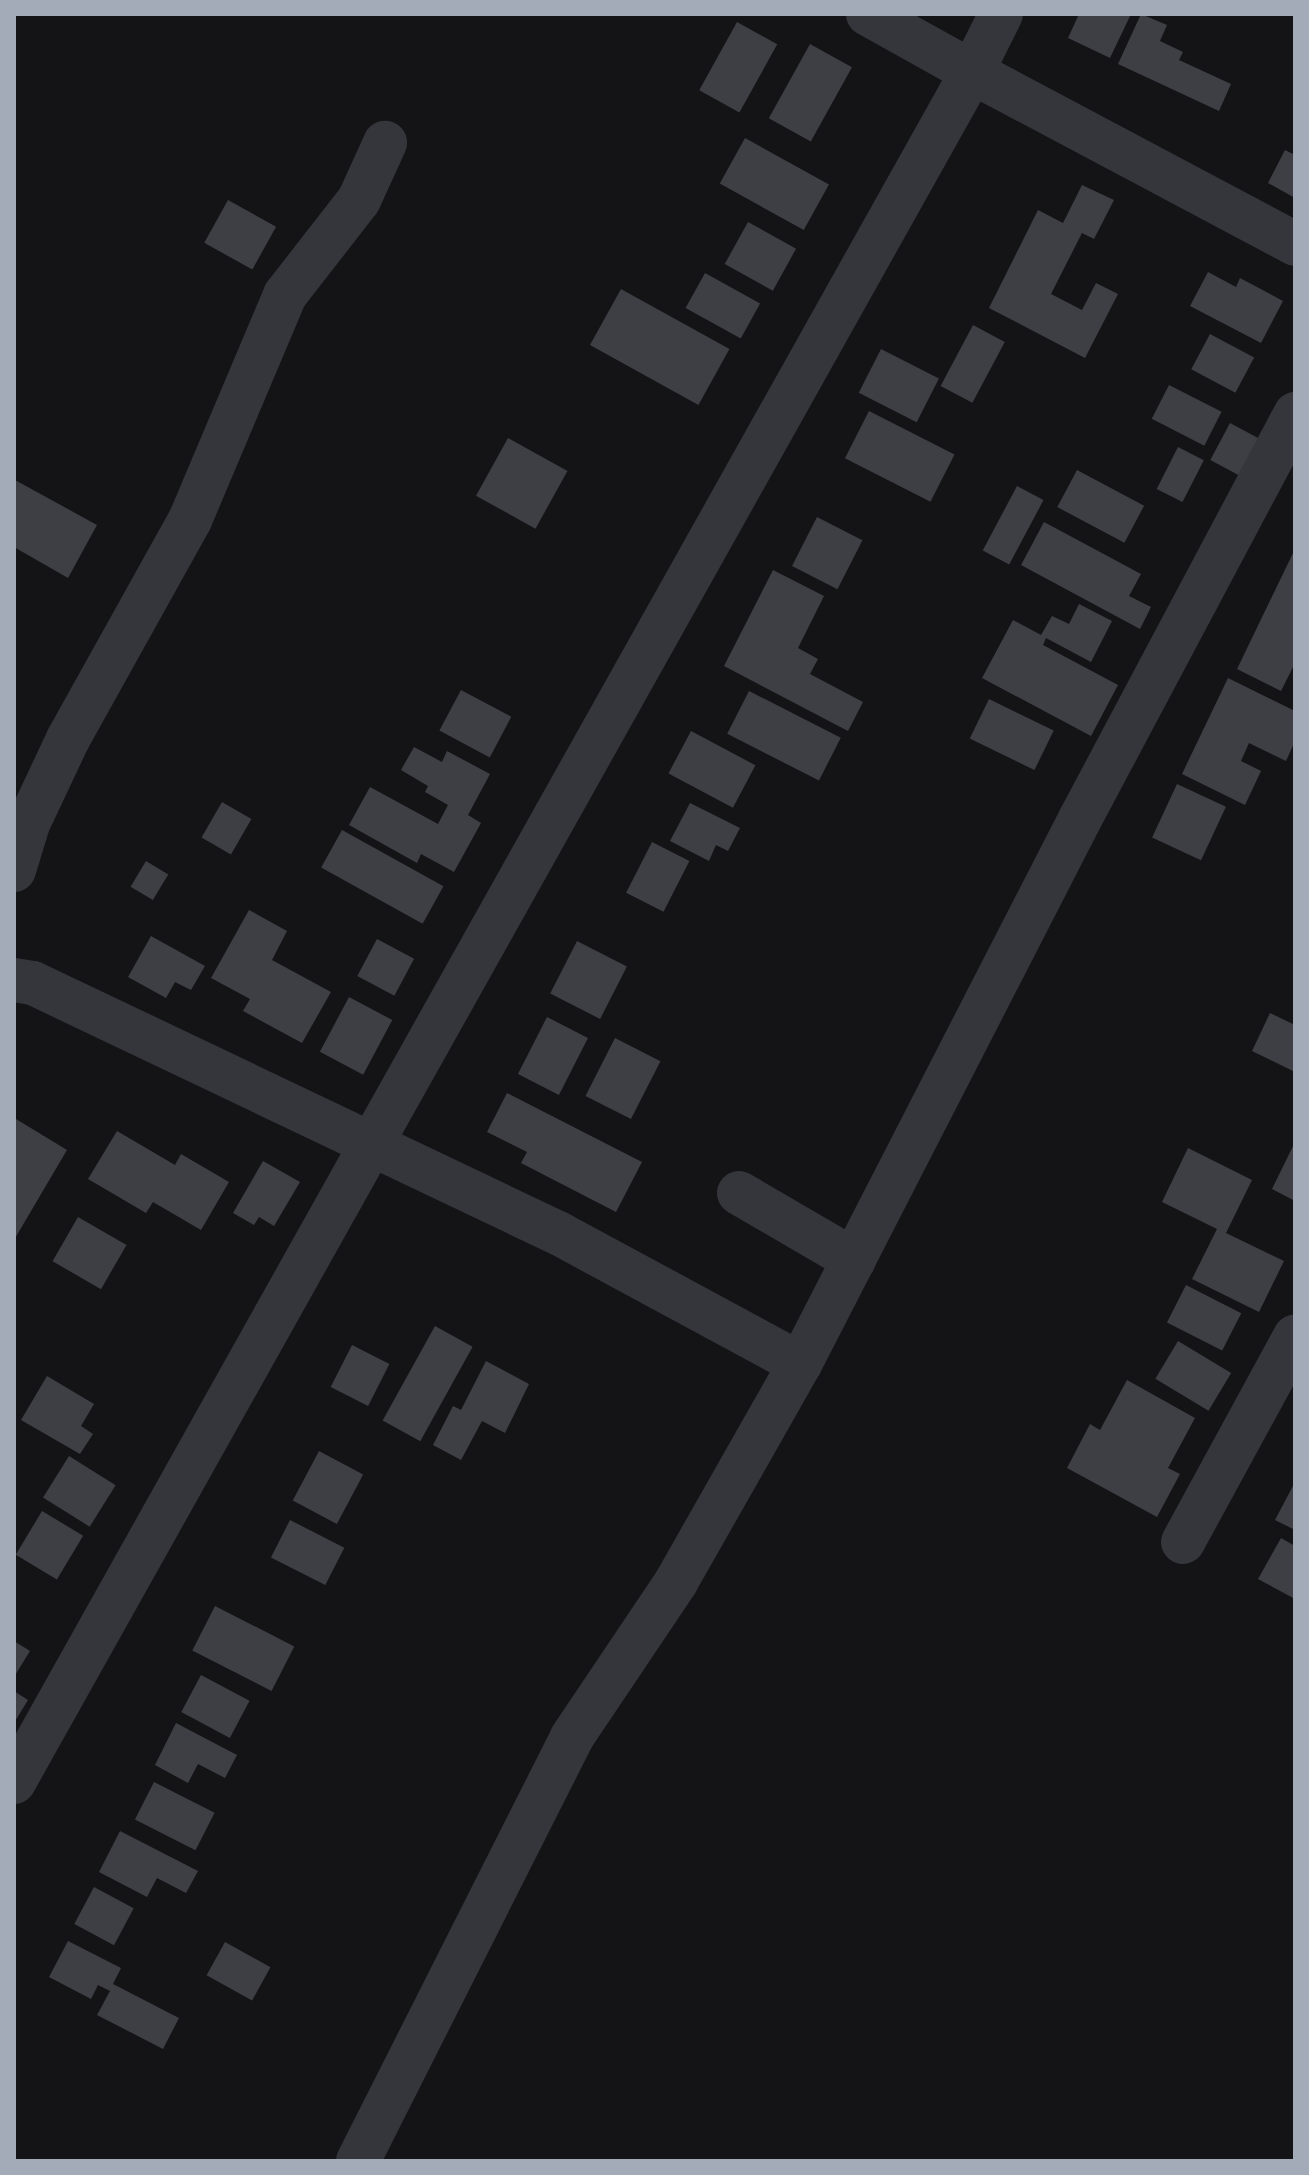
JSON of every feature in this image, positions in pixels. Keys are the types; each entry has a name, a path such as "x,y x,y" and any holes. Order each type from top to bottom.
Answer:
{"street":[{"path":"868,14 1295,244"},
{"path":"14,1782 972,72 1001,14"},
{"path":"14,870 28,824 68,739 190,520 285,295 359,200 385,143"},
{"path":"358,2161 572,1737 676,1582 800,1364 1080,819 1295,414"},
{"path":"14,980 33,983 560,1234 800,1364"},
{"path":"739,1193 854,1260"},
{"path":"1183,1542 1295,1337"}],"building":[{"path":"1079,14 1131,14 1110,58 1068,38"},
{"path":"1141,14 1167,25 1160,41 1183,52 1179,60 1231,84 1219,111 1118,64"},
{"path":"737,22 777,44 739,113 699,90"},
{"path":"810,44 852,67 811,142 769,118"},
{"path":"745,138 829,185 804,230 720,183"},
{"path":"1285,150 1295,155 1295,198 1268,183"},
{"path":"1082,185 1114,200 1094,239 1082,233 1051,294 1082,310 1096,283 1118,294 1085,358 989,308 1038,210 1063,223"},
{"path":"228,200 276,227 252,270 204,243"},
{"path":"748,222 796,249 773,291 725,264"},
{"path":"1208,272 1236,287 1240,278 1283,301 1261,343 1190,306"},
{"path":"705,273 760,304 741,339 686,308"},
{"path":"621,289 729,349 698,405 590,345"},
{"path":"973,325 1005,342 972,403 941,386"},
{"path":"1210,334 1254,357 1235,393 1191,369"},
{"path":"881,349 939,379 917,422 859,393"},
{"path":"1169,385 1222,412 1204,446 1152,419"},
{"path":"869,411 955,455 930,502 845,458"},
{"path":"1230,423 1262,440 1242,477 1210,460"},
{"path":"508,438 567,471 535,529 476,496"},
{"path":"1178,447 1204,460 1183,502 1157,489"},
{"path":"1077,470 1144,506 1124,543 1057,507"},
{"path":"15,480 97,525 68,578 14,547"},
{"path":"1017,486 1043,500 1009,565 983,550"},
{"path":"817,517 862,540 837,589 792,566"},
{"path":"1044,522 1141,574 1129,596 1151,607 1140,629 1021,565"},
{"path":"1295,549 1295,663 1281,691 1237,669"},
{"path":"773,570 824,596 798,648 818,659 810,674 863,702 848,731 724,666"},
{"path":"1079,604 1112,621 1091,662 1046,638 1043,645 1118,685 1091,736 982,678 1013,620 1041,635 1052,616 1069,624"},
{"path":"1228,678 1295,711 1295,741 1286,761 1249,743 1241,761 1261,771 1245,805 1182,774"},
{"path":"461,690 511,717 490,757 439,731"},
{"path":"749,691 841,738 819,781 727,734"},
{"path":"989,699 1054,731 1034,770 970,739"},
{"path":"691,731 755,765 733,808 668,773"},
{"path":"414,747 442,762 447,751 490,774 468,815 481,823 454,872 421,854 417,863 349,825 370,787 438,824 448,805 425,792 428,786 401,770"},
{"path":"1177,784 1226,807 1201,860 1152,837"},
{"path":"222,802 251,819 231,855 202,838"},
{"path":"690,803 740,828 728,851 716,845 709,861 670,841"},
{"path":"342,830 443,886 423,924 321,868"},
{"path":"652,842 689,861 664,912 626,893"},
{"path":"146,861 168,874 153,900 131,887"},
{"path":"249,910 287,931 272,960 331,992 302,1043 243,1011 250,999 211,978"},
{"path":"151,936 205,966 191,990 175,982 166,998 128,977"},
{"path":"377,939 414,959 394,996 357,976"},
{"path":"577,941 627,966 600,1019 550,994"},
{"path":"349,997 392,1020 363,1075 320,1052"},
{"path":"1270,1013 1295,1025 1295,1072 1252,1051"},
{"path":"547,1017 588,1038 559,1095 518,1074"},
{"path":"615,1038 660,1061 631,1119 585,1096"},
{"path":"507,1093 642,1162 616,1212 521,1163 527,1152 487,1132"},
{"path":"16,1119 67,1150 14,1240 14,1123"},
{"path":"117,1131 175,1165 181,1154 229,1182 201,1230 153,1202 146,1213 88,1179"},
{"path":"1295,1142 1295,1201 1272,1189"},
{"path":"1188,1148 1252,1180 1226,1233 1284,1261 1259,1312 1192,1279 1217,1229 1162,1202"},
{"path":"263,1161 300,1182 274,1226 259,1217 254,1225 233,1213"},
{"path":"78,1217 126,1245 101,1289 52,1261"},
{"path":"1186,1285 1241,1313 1222,1351 1167,1322"},
{"path":"435,1326 473,1347 420,1441 383,1420"},
{"path":"1178,1341 1231,1373 1208,1411 1155,1379"},
{"path":"352,1345 389,1364 368,1406 331,1387"},
{"path":"486,1361 529,1384 505,1433 482,1421 461,1460 433,1445 453,1406 461,1410"},
{"path":"47,1376 94,1404 81,1426 93,1434 80,1454 21,1420"},
{"path":"1127,1380 1195,1418 1168,1468 1180,1474 1157,1517 1067,1468 1090,1424 1100,1430"},
{"path":"319,1451 363,1474 337,1524 293,1500"},
{"path":"69,1456 116,1485 90,1527 43,1498"},
{"path":"1295,1482 1295,1530 1275,1520"},
{"path":"42,1511 83,1536 57,1579 16,1555"},
{"path":"290,1520 344,1548 325,1585 271,1557"},
{"path":"1281,1538 1295,1546 1295,1599 1258,1579"},
{"path":"215,1606 294,1646 272,1691 192,1651"},
{"path":"14,1641 30,1651 14,1677"},
{"path":"201,1675 250,1701 230,1738 181,1712"},
{"path":"14,1691 28,1700 14,1723"},
{"path":"176,1723 237,1755 225,1778 198,1764 188,1783 155,1765"},
{"path":"154,1782 215,1813 196,1850 135,1819"},
{"path":"120,1831 198,1871 186,1893 157,1878 147,1897 99,1872"},
{"path":"94,1887 134,1908 114,1945 74,1924"},
{"path":"68,1941 121,1968 113,1984 179,2018 163,2049 97,2015 110,1991 98,1985 91,1999 49,1977"},
{"path":"225,1942 270,1967 252,2000 207,1975"}]}
